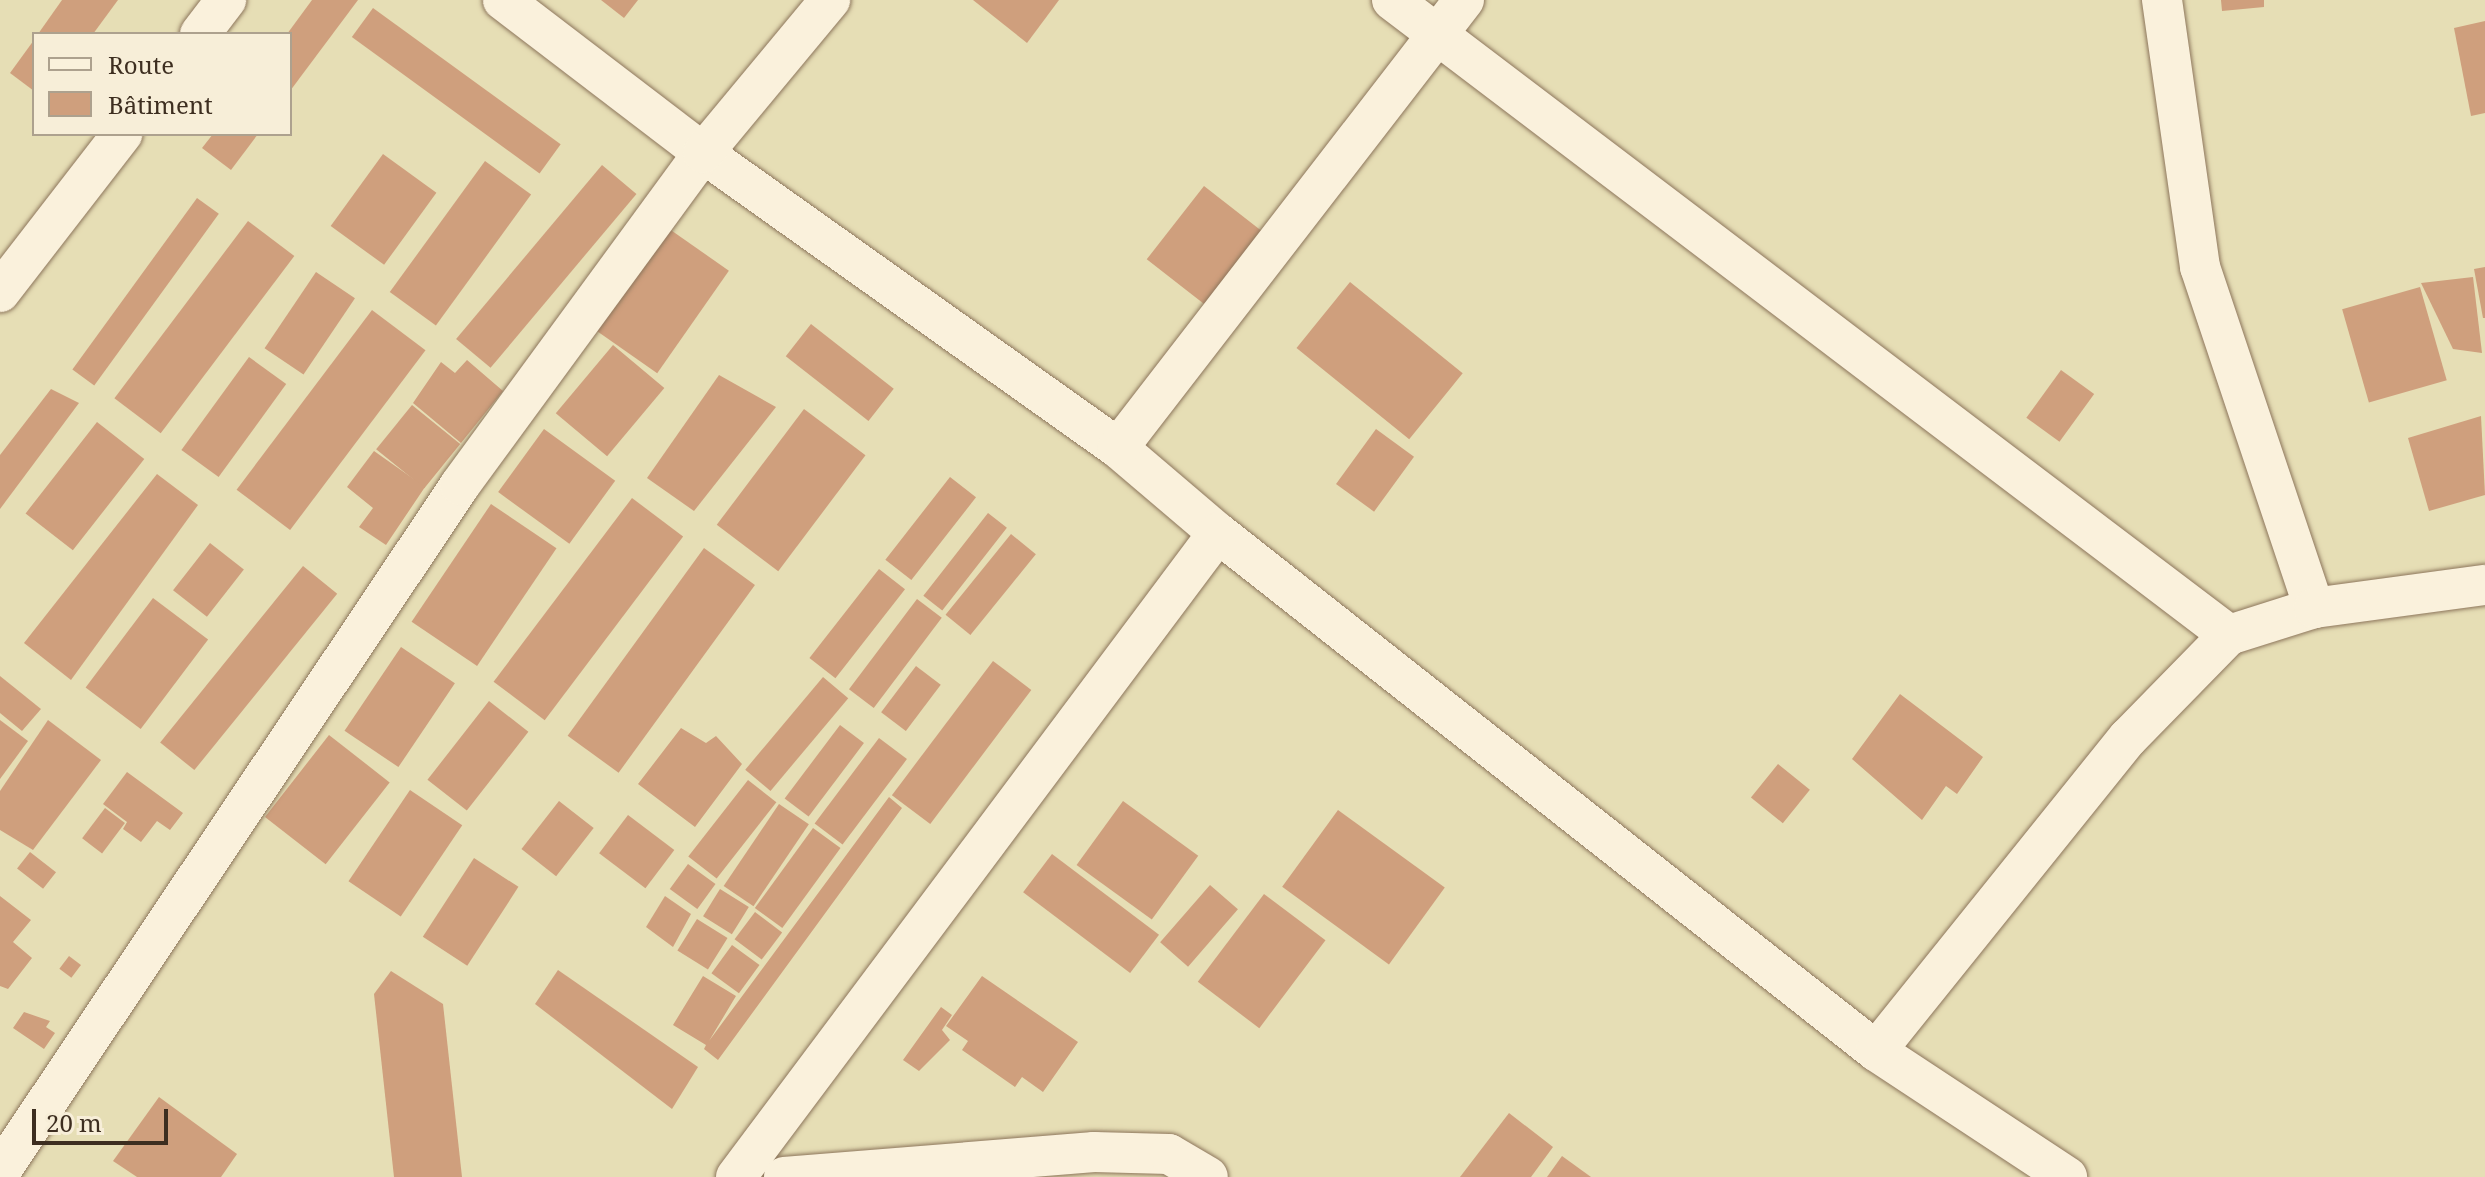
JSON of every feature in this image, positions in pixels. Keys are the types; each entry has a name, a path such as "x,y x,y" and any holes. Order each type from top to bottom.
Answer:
{"street":[{"path":"202,32 226,0"},
{"path":"503,0 703,153 1118,448 1218,533 1876,1051 2051,1172"},
{"path":"0,1172 460,485 703,153 830,0"},
{"path":"1392,0 2229,635"},
{"path":"1118,448 1464,0"},
{"path":"2162,0 2200,267 2314,608"},
{"path":"0,292 120,136"},
{"path":"736,1177 1218,533"},
{"path":"1876,1051 2128,738 2229,635 2314,608 2485,585"},
{"path":"784,1177 1094,1152 1169,1154 1208,1177"}],"shaded area":[{"path":"0,0 2485,0 2485,1177 0,1177"}],"building":[{"path":"62,0 118,0 94,32 39,32"},
{"path":"312,0 358,0 292,88 292,32 288,32"},
{"path":"601,0 638,0 624,18"},
{"path":"973,0 1059,0 1027,43"},
{"path":"2221,0 2264,0 2264,7 2222,11"},
{"path":"373,8 561,144 540,173 352,37"},
{"path":"2485,21 2485,113 2471,116 2454,28"},
{"path":"32,43 32,90 10,73"},
{"path":"211,136 256,136 231,170 202,148"},
{"path":"383,154 436,193 384,265 331,226"},
{"path":"485,161 531,195 436,326 390,292"},
{"path":"602,165 636,194 491,368 456,339"},
{"path":"1204,186 1271,238 1214,312 1147,259"},
{"path":"197,198 219,214 94,385 72,370"},
{"path":"248,221 294,256 161,433 114,398"},
{"path":"665,226 729,271 657,373 593,328"},
{"path":"2485,267 2485,318 2483,318 2474,269"},
{"path":"316,272 355,298 304,375 265,348"},
{"path":"2473,277 2482,353 2453,349 2421,283"},
{"path":"1350,282 1463,373 1409,439 1297,348"},
{"path":"2420,287 2447,380 2369,403 2342,309"},
{"path":"372,310 426,350 290,530 237,490"},
{"path":"811,324 894,389 868,421 786,356"},
{"path":"613,345 664,388 607,456 556,413"},
{"path":"249,357 286,384 219,477 181,450"},
{"path":"467,360 503,391 461,443 413,403 441,362 455,373"},
{"path":"2061,370 2094,394 2059,442 2026,418"},
{"path":"719,375 776,407 694,511 647,478"},
{"path":"51,389 79,403 0,509 0,455"},
{"path":"412,405 460,444 424,488 376,449"},
{"path":"804,409 865,455 778,571 717,525"},
{"path":"2481,416 2485,495 2429,511 2408,438"},
{"path":"97,422 144,459 73,550 26,513"},
{"path":"544,429 615,481 569,544 498,492"},
{"path":"1376,429 1414,457 1374,512 1336,484"},
{"path":"374,451 425,487 386,545 359,527 373,508 347,487"},
{"path":"157,474 198,505 71,680 24,643"},
{"path":"950,477 976,497 911,580 885,560"},
{"path":"632,498 683,537 545,720 494,682"},
{"path":"491,504 556,548 477,666 412,622"},
{"path":"988,513 1007,528 942,611 923,596"},
{"path":"1011,534 1036,554 970,635 946,615"},
{"path":"210,543 244,569 207,617 173,590"},
{"path":"704,548 755,585 619,773 568,736"},
{"path":"303,566 337,594 194,770 160,742"},
{"path":"879,569 905,589 835,678 809,658"},
{"path":"153,598 208,640 141,729 86,687"},
{"path":"917,599 942,618 874,708 849,689"},
{"path":"401,647 455,683 398,767 345,731"},
{"path":"993,661 1031,690 930,824 892,795"},
{"path":"916,666 941,685 906,731 881,712"},
{"path":"0,676 41,709 22,731 0,713"},
{"path":"823,677 848,698 771,791 745,770"},
{"path":"1900,694 1983,757 1957,794 1946,786 1922,820 1852,759"},
{"path":"489,701 528,732 467,811 427,780"},
{"path":"0,720 28,741 0,779"},
{"path":"48,720 101,760 33,850 0,830 0,791"},
{"path":"840,725 864,743 809,817 785,798"},
{"path":"681,728 706,743 716,736 742,764 695,827 638,784"},
{"path":"329,735 390,782 326,864 265,817"},
{"path":"879,738 907,759 843,845 815,823"},
{"path":"1778,764 1810,790 1783,823 1751,797"},
{"path":"127,772 183,813 170,830 157,821 141,842 123,829 127,822 103,804"},
{"path":"748,780 776,802 717,879 688,856"},
{"path":"410,790 462,825 401,916 348,881"},
{"path":"889,797 902,808 718,1060 704,1049 706,1045 673,1025 703,976 736,996 709,1041"},
{"path":"559,801 594,828 556,876 521,849"},
{"path":"1123,801 1198,856 1152,920 1077,865"},
{"path":"779,804 809,824 753,906 724,886"},
{"path":"105,808 125,823 102,853 82,838"},
{"path":"1338,810 1445,888 1389,964 1282,887"},
{"path":"628,815 674,850 645,888 599,853"},
{"path":"813,828 841,848 782,928 755,908"},
{"path":"30,852 56,872 43,889 17,869"},
{"path":"1052,854 1159,935 1130,973 1023,892"},
{"path":"474,858 518,887 467,966 423,937"},
{"path":"688,864 716,884 697,909 670,889"},
{"path":"1210,885 1238,909 1188,967 1160,942"},
{"path":"720,889 749,907 732,934 703,916"},
{"path":"1264,894 1325,940 1259,1028 1198,982"},
{"path":"0,896 31,920 13,942 32,958 8,989 0,986"},
{"path":"665,896 691,914 673,947 646,927"},
{"path":"755,912 782,932 762,960 735,939"},
{"path":"697,919 728,938 708,969 677,950"},
{"path":"732,945 760,965 739,993 711,973"},
{"path":"69,956 81,965 71,978 59,969"},
{"path":"558,970 698,1067 672,1109 535,1004"},
{"path":"391,971 443,1004 462,1177 394,1177 374,994"},
{"path":"982,976 1078,1042 1043,1092 1022,1077 1015,1087 962,1050 968,1041 946,1026"},
{"path":"941,1007 952,1015 942,1030 950,1040 919,1071 903,1060"},
{"path":"24,1012 50,1021 46,1027 55,1033 44,1049 13,1028"},
{"path":"159,1097 237,1154 221,1177 137,1177 113,1161"},
{"path":"1509,1113 1553,1147 1531,1177 1460,1177"},
{"path":"1562,1156 1591,1177 1547,1177"}]}
